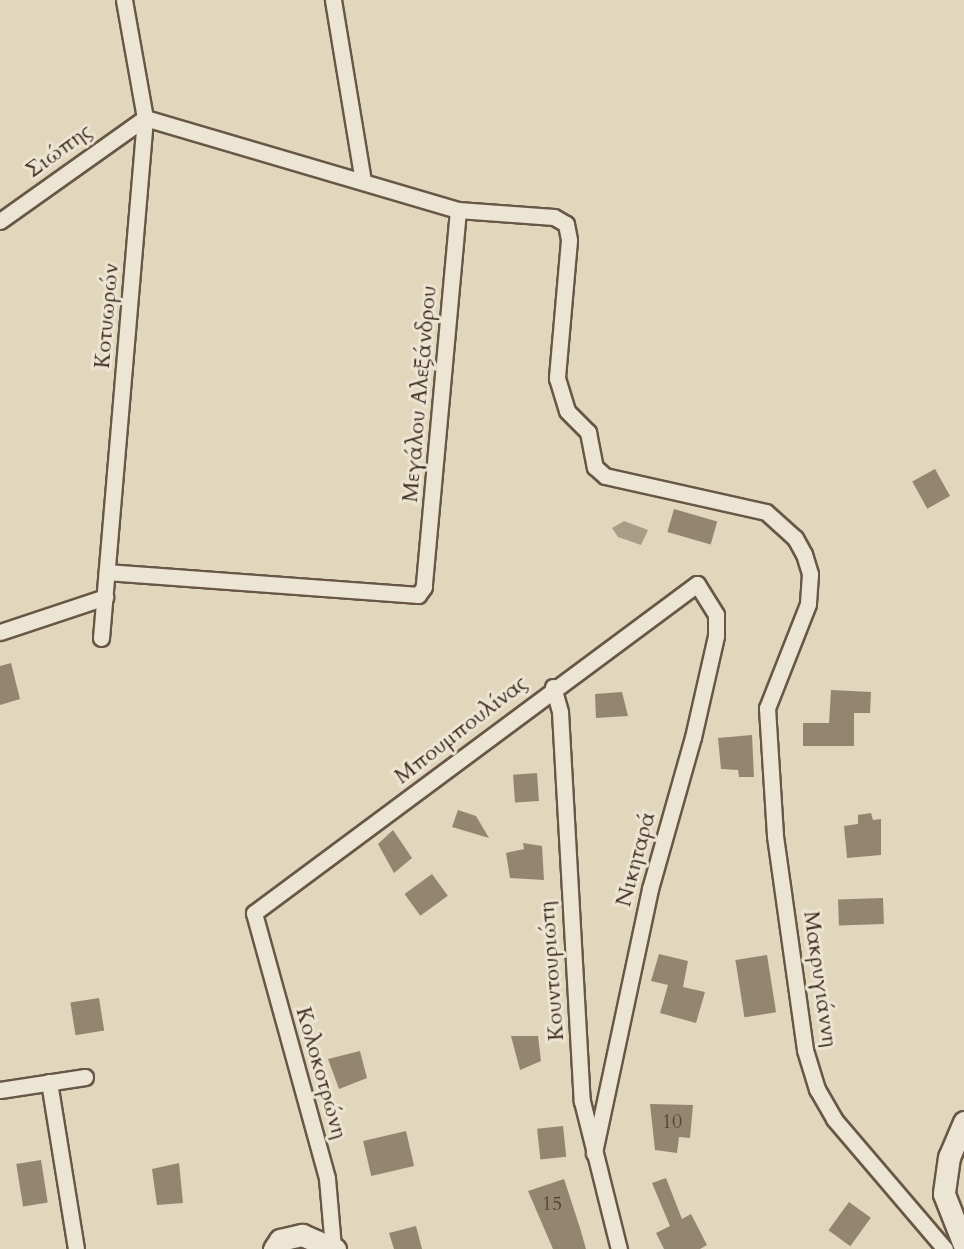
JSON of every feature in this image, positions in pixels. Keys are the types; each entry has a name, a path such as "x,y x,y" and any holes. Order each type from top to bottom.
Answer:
{"street":[{"name":"Κοτυωρών","path":"101,638 145,118 124,0"},
{"path":"333,0 354,106 363,181"},
{"path":"145,118 458,210"},
{"name":"Σιώπης","path":"0,221 145,118"},
{"name":"Μεγάλου Αλεξάνδρου","path":"107,572 418,595 424,587 458,210"},
{"name":"Μακρυγιάννη","path":"458,210 554,217 566,224 569,240 557,378 567,411 588,432 595,467 605,476 745,504 766,512 795,538 804,554 811,589 804,621 779,670 767,708 771,798 805,1050 817,1089 834,1119 945,1249"},
{"name":"Μπουμπουλίνας","path":"254,913 553,687 696,584"},
{"name":"Νικηταρά","path":"594,1153 650,889 693,737 716,636 716,615 696,584"},
{"path":"0,632 105,597"},
{"name":"Κουντουριώτη","path":"553,687 560,712 582,1101 619,1249"},
{"name":"Κολοκοτρώνη","path":"254,913 327,1178 334,1248"},
{"path":"0,1090 86,1077"},
{"path":"49,1082 76,1249"},
{"path":"964,1122 949,1157 944,1194 964,1245"},
{"path":"274,1249 280,1240 302,1235 334,1248"}],"shaded area":[{"path":"624,521 648,530 641,545 618,537 612,528"}],"building":[{"path":"935,469 950,496 927,509 912,482"},
{"path":"674,509 717,521 711,544 667,532"},
{"path":"11,663 20,699 0,705 0,666"},
{"path":"831,690 871,692 870,713 854,713 854,746 803,746 803,723 829,723"},
{"path":"622,692 628,716 596,718 595,694"},
{"path":"752,735 754,777 739,777 738,770 721,769 718,738"},
{"path":"537,773 539,801 515,803 513,775"},
{"path":"458,810 476,816 489,838 452,827"},
{"path":"871,813 873,820 881,819 881,855 847,858 844,826 858,824 858,815"},
{"path":"393,830 412,858 394,873 378,844"},
{"path":"523,843 542,846 544,880 510,878 506,853 524,849"},
{"path":"432,874 448,896 420,916 404,894"},
{"path":"883,898 884,924 839,926 838,900"},
{"path":"659,954 688,961 683,987 705,992 696,1023 660,1013 668,985 651,981"},
{"path":"767,955 776,1012 744,1017 735,960"},
{"path":"99,998 104,1031 76,1035 70,1003"},
{"path":"511,1036 538,1036 541,1061 520,1070"},
{"path":"360,1051 367,1078 339,1089 328,1059"},
{"path":"650,1104 693,1105 690,1138 679,1137 677,1153 655,1150"},
{"path":"563,1126 566,1157 540,1160 537,1129"},
{"path":"406,1131 414,1166 371,1176 363,1141"},
{"path":"41,1160 48,1202 23,1206 16,1164"},
{"path":"179,1163 183,1203 157,1205 152,1169"},
{"path":"666,1178 682,1219 691,1214 707,1245 700,1249 664,1249 656,1233 670,1226 652,1183"},
{"path":"564,1179 586,1249 553,1249 528,1191"},
{"path":"849,1202 871,1218 850,1246 828,1230"},
{"path":"416,1226 422,1249 394,1249 389,1233"}]}
